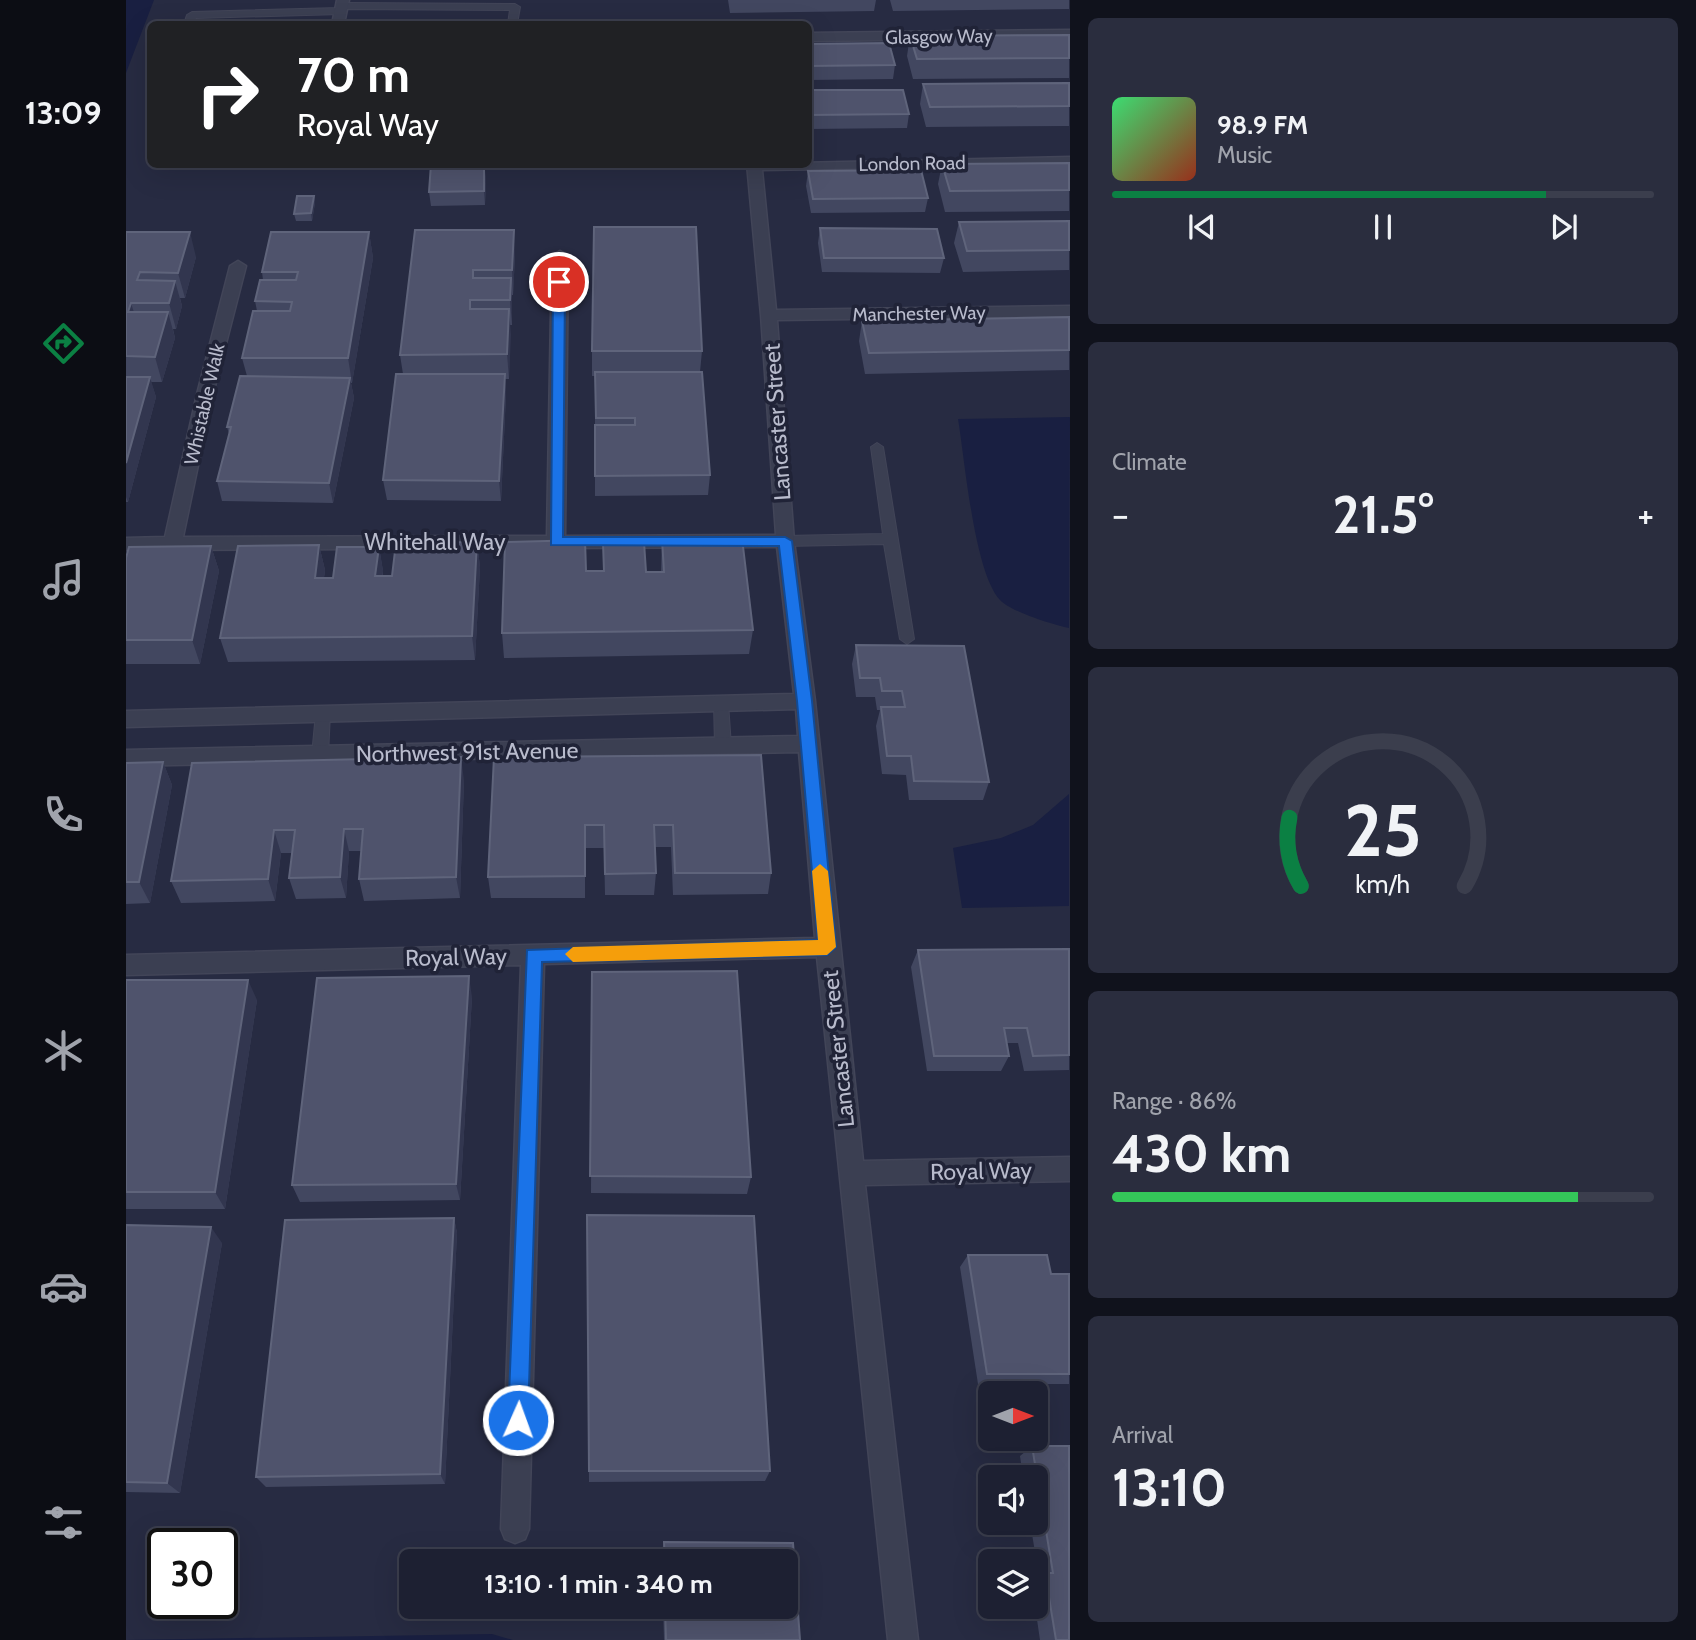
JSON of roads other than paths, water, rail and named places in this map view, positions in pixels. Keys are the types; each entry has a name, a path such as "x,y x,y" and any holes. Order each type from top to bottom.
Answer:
{"street":[{"name":"Glasgow Way","path":"812,37 1069,34"},
{"name":"London Road","path":"812,164 1069,161"},
{"name":"Lancaster Street","path":"754,168 769,315 785,541 805,701 827,947 902,1640"},
{"path":"556,542 560,256"},
{"name":"Whistable Walk","path":"173,542 205,394 238,266"},
{"name":"Manchester Way","path":"769,315 1069,311"},
{"name":"Whitehall Way","path":"126,544 785,541"},
{"name":"Northwest 91st Avenue","path":"126,719 805,701"},
{"name":"Northwest 91st Avenue","path":"126,758 808,744"},
{"name":"Royal Way","path":"126,965 827,947"},
{"path":"514,1529 533,955"},
{"name":"Royal Way","path":"851,1173 1069,1169"}],"lane":[{"path":"190,21 192,15 515,7 513,21"},
{"path":"877,447 906,639"},
{"path":"785,541 890,539"},
{"path":"721,703 723,746"},
{"path":"320,755 323,713"}],"water":[{"path":"126,0 154,0 126,73"},
{"path":"1070,417 1069,628 1013,609 1000,600 991,586 977,541 958,419"},
{"path":"1069,794 1069,906 962,908 953,848 1001,838 1033,825"},
{"path":"492,1634 513,1640 126,1640"}]}
